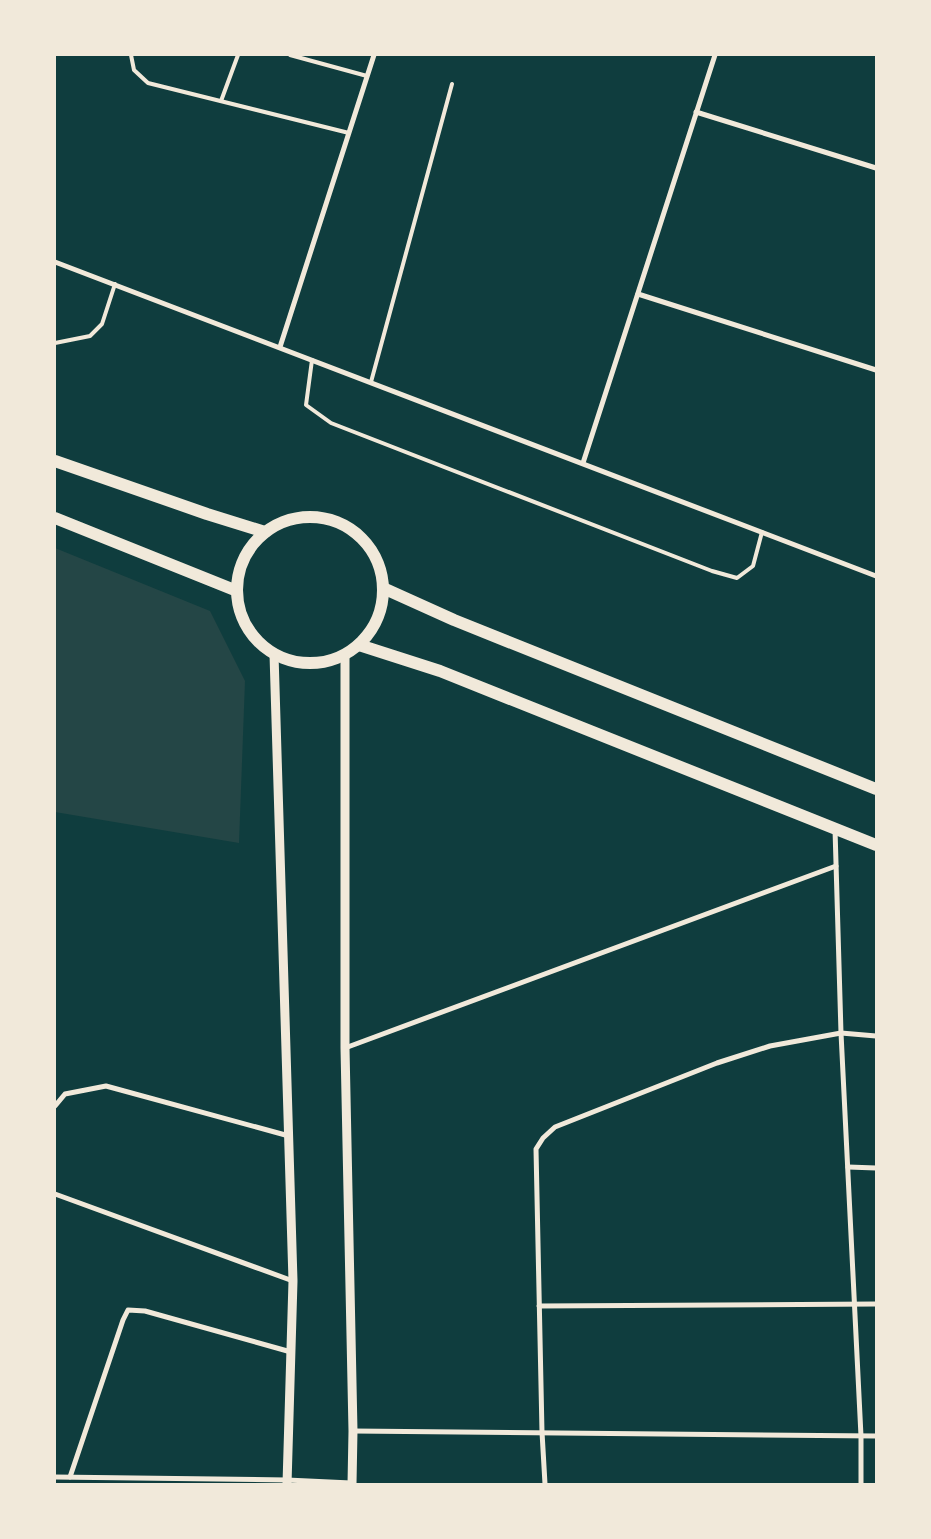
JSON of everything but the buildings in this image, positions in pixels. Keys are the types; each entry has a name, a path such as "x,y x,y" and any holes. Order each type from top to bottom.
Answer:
{"main road":[{"path":"55,462 265,532"},
{"path":"315,517 341,524 363,540 377,562 383,588 378,615 372,628 359,645 345,654 322,662 297,662 274,654 254,638 241,616 237,591 238,574 244,558 253,544 265,532 289,520 315,517"},
{"path":"55,518 237,591"},
{"path":"383,588 463,623 876,789"},
{"path":"359,645 440,671 876,845"}],"street":[{"path":"280,347 374,55"},
{"path":"583,463 715,55"},
{"path":"696,112 876,168"},
{"path":"55,262 876,576"},
{"path":"638,294 876,370"},
{"path":"274,654 293,1281 287,1482"},
{"path":"55,1476 352,1484 353,1431 345,1048 345,654"},
{"path":"835,828 841,1033 861,1436 861,1484"},
{"path":"345,1048 836,866"},
{"path":"545,1484 542,1432 536,1149 543,1138 555,1127 717,1063 770,1046 841,1033 876,1036"},
{"path":"55,1106 65,1094 106,1086 289,1136"},
{"path":"848,1167 876,1168"},
{"path":"55,1194 293,1281"},
{"path":"539,1306 876,1304"},
{"path":"70,1477 128,1310 145,1312 291,1352"},
{"path":"353,1431 876,1436"}],"lane":[{"path":"131,55 134,70 148,83 349,133"},
{"path":"220,101 238,55"},
{"path":"290,55 367,76"},
{"path":"371,382 452,84"},
{"path":"55,343 90,336 102,324 115,284"},
{"path":"312,360 306,405 331,423 712,571 737,578 753,566 762,532"}],"shaded area":[{"path":"55,548 210,611 245,681 239,843 55,812"}]}
